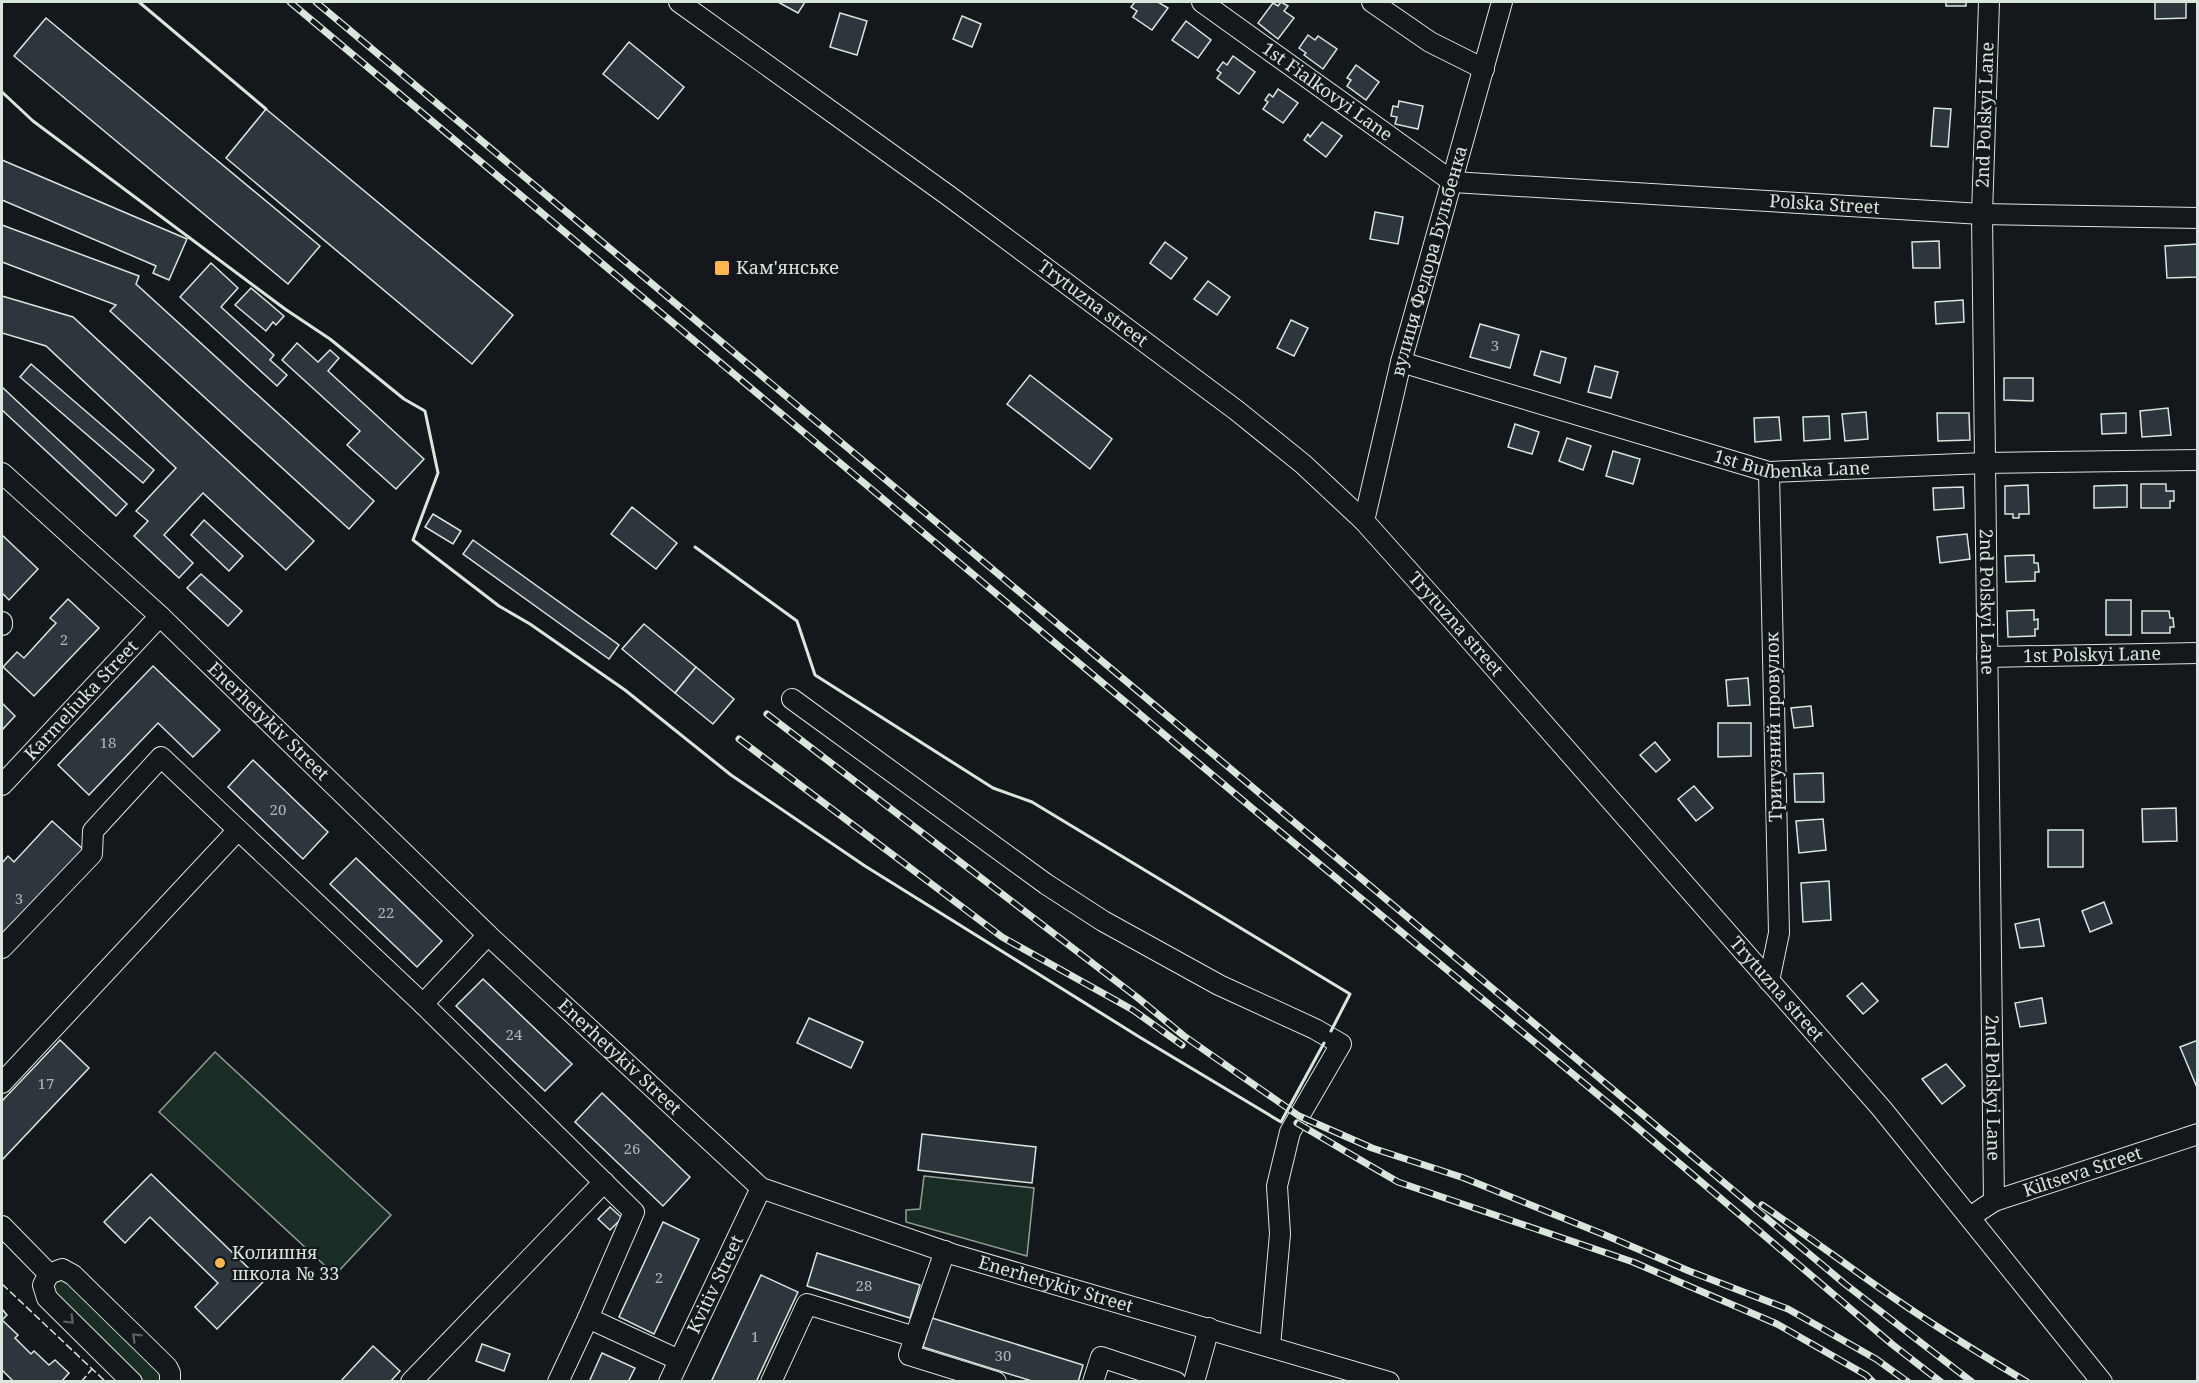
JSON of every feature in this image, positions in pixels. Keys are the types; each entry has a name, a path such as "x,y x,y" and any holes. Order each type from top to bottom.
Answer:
{"street":[{"name":"Trytuzna street","path":"679,2 939,189 1236,410 1303,464 1364,521 1881,1109 2102,1382"},
{"name":"1st Fialkovyi Lane","path":"1202,2 1453,182"},
{"path":"1372,2 1430,42 1484,69"},
{"name":"вулиця Федора Бульбенка","path":"1364,521 1401,362 1502,2"},
{"name":"2nd Polskyi Lane","path":"1989,2 1982,214 1994,1201"},
{"name":"Polska Street","path":"1453,182 1982,214 2198,218"},
{"name":"1st Bulbenka Lane","path":"1401,362 1769,472 1984,463 2198,460"},
{"name":"Тритузний провулок","path":"1769,472 1779,933 1769,981"},
{"name":"Enerhetykiv Street","path":"2,473 160,616 488,935 761,1188 945,1251 1389,1382"},
{"name":"Karmeliuka Street","path":"2,785 160,616"},
{"name":"1st Polskyi Lane","path":"1987,657 2198,653"},
{"path":"792,699 1037,877 1103,921 1219,985 1315,1029 1341,1044 1290,1132 1277,1186 1280,1234 1270,1346"},
{"path":"2,948 92,854 93,831 161,757 423,1004 634,1212 558,1382"},
{"path":"2,1083 238,830"},
{"path":"423,1004 488,935"},
{"name":"Kiltseva Street","path":"1970,1217 1994,1201 2198,1134"},
{"path":"411,1382 604,1182"},
{"name":"Kvitiv Street","path":"669,1382 761,1188"},
{"path":"2,1226 49,1274"},
{"path":"945,1251 909,1355 996,1382"},
{"path":"132,1382 47,1298 43,1286 49,1274 62,1269 73,1275 167,1367 170,1382"},
{"path":"771,1382 807,1304 915,1337"},
{"path":"588,1318 679,1360"},
{"path":"1194,1382 1209,1328"},
{"path":"1093,1382 1101,1357 1176,1382"}],"green space":[{"path":"215,1052 391,1215 335,1275 159,1112"},
{"path":"924,1176 1034,1188 1027,1256 906,1222 906,1210 920,1209"},
{"path":"61,1275 163,1371 165,1381 139,1381 52,1295 50,1281"}],"building":[{"path":"778,2 805,2 798,13"},
{"path":"1135,2 1158,2 1168,8 1152,30 1133,17 1137,11 1131,7"},
{"path":"1281,2 1288,6 1284,11 1294,18 1278,39 1258,23 1273,3 1278,6"},
{"path":"1946,2 1966,2 1966,6 1946,6"},
{"path":"2155,2 2186,2 2186,18 2155,19"},
{"path":"840,13 867,21 857,55 830,47"},
{"path":"962,16 981,24 972,47 953,39"},
{"path":"46,18 320,246 288,284 14,56"},
{"path":"1186,21 1211,40 1198,58 1172,40"},
{"path":"1308,35 1315,40 1318,36 1337,49 1323,69 1304,55 1306,53 1299,48"},
{"path":"629,42 684,87 658,119 603,74"},
{"path":"1233,56 1255,72 1239,94 1217,78 1221,73 1217,70 1223,62 1227,65"},
{"path":"1356,65 1379,82 1366,100 1347,86 1351,80 1347,78"},
{"path":"1278,89 1298,103 1283,123 1263,109 1268,102 1265,100 1269,94 1273,97"},
{"path":"1399,101 1423,106 1418,129 1395,124 1397,117 1391,116 1393,106 1398,107"},
{"path":"1934,108 1951,109 1948,147 1931,146"},
{"path":"266,109 513,315 472,364 226,158"},
{"path":"1322,122 1342,136 1326,157 1304,140 1308,134 1310,137"},
{"path":"2,160 187,239 169,280 153,273 156,266 2,200"},
{"path":"1375,212 1403,217 1398,244 1370,239"},
{"path":"2,225 139,276 136,284 374,501 349,529 110,311 116,305 2,262"},
{"path":"1939,241 1940,268 1913,268 1912,242"},
{"path":"1165,242 1187,258 1171,279 1150,263"},
{"path":"2198,244 2198,277 2167,278 2165,246"},
{"path":"211,263 238,288 221,307 274,355 270,360 287,375 277,386 180,297"},
{"path":"1208,281 1230,297 1217,315 1194,299"},
{"path":"251,288 284,316 276,325 273,322 266,331 235,305"},
{"path":"2,296 73,317 314,541 286,570 203,493 164,535 193,563 179,578 134,536 148,521 136,511 176,468 46,346 2,333"},
{"path":"1963,300 1964,322 1936,324 1935,302"},
{"path":"1291,320 1308,328 1294,356 1277,348"},
{"path":"1480,324 1519,335 1510,368 1470,357"},
{"path":"297,343 318,362 330,350 339,358 328,371 424,459 396,489 347,445 360,431 282,360"},
{"path":"1541,351 1566,358 1560,383 1534,375"},
{"path":"31,364 154,470 143,483 20,377"},
{"path":"1595,366 1618,372 1611,398 1588,392"},
{"path":"1030,375 1112,439 1090,469 1007,404"},
{"path":"2004,378 2033,378 2033,401 2004,400"},
{"path":"2,387 127,504 116,516 2,410"},
{"path":"2168,408 2171,435 2142,437 2140,411"},
{"path":"1866,412 1868,439 1845,441 1842,414"},
{"path":"1937,413 1969,413 1970,440 1938,441"},
{"path":"2126,413 2126,433 2102,434 2101,414"},
{"path":"1829,416 1830,439 1804,441 1803,417"},
{"path":"1779,417 1781,440 1755,442 1754,418"},
{"path":"1515,424 1539,432 1532,454 1508,447"},
{"path":"1567,438 1591,446 1583,470 1559,461"},
{"path":"1613,451 1640,459 1633,484 1606,476"},
{"path":"2141,484 2166,484 2166,491 2174,491 2174,501 2170,501 2170,508 2141,508"},
{"path":"2028,485 2029,514 2019,514 2019,518 2013,518 2013,514 2005,514 2005,486"},
{"path":"2127,485 2127,507 2094,508 2094,486"},
{"path":"1963,487 1964,508 1934,510 1933,488"},
{"path":"632,507 677,543 656,569 611,534"},
{"path":"433,514 461,531 453,544 425,527"},
{"path":"204,520 243,556 229,571 191,535"},
{"path":"1967,534 1970,559 1940,563 1937,537"},
{"path":"2,535 38,569 9,600 2,593"},
{"path":"473,540 619,645 609,659 463,554"},
{"path":"2034,555 2034,563 2038,563 2039,572 2035,572 2035,581 2006,582 2005,556"},
{"path":"201,574 242,611 228,626 187,588"},
{"path":"68,599 99,628 34,696 3,667 17,652 24,658 56,623 50,618"},
{"path":"2106,600 2131,600 2131,635 2106,635"},
{"path":"2034,610 2034,620 2038,619 2035,636 2008,637 2007,611"},
{"path":"2142,611 2169,611 2174,627 2170,627 2170,633 2142,633"},
{"path":"644,624 696,667 675,693 622,649"},
{"path":"153,666 220,730 193,757 158,723 89,795 58,765"},
{"path":"696,667 734,699 713,724 675,693"},
{"path":"1748,678 1750,705 1728,706 1726,680"},
{"path":"2,703 15,716 2,730"},
{"path":"1811,706 1813,726 1794,728 1791,708"},
{"path":"1718,723 1751,723 1751,756 1718,757"},
{"path":"1655,742 1670,760 1656,772 1640,755"},
{"path":"253,760 328,832 303,859 228,787"},
{"path":"1823,773 1824,802 1795,802 1794,774"},
{"path":"1694,786 1713,808 1696,821 1678,799"},
{"path":"2176,808 2177,841 2143,842 2142,809"},
{"path":"1823,819 1826,850 1799,853 1796,821"},
{"path":"52,821 83,849 2,935 2,863 8,856 14,862"},
{"path":"2048,830 2083,830 2083,867 2048,867"},
{"path":"356,858 442,941 417,967 330,884"},
{"path":"1829,881 1831,920 1803,922 1801,883"},
{"path":"2104,902 2112,923 2090,932 2082,911"},
{"path":"2039,919 2044,946 2020,948 2015,924"},
{"path":"483,979 572,1064 545,1091 456,1006"},
{"path":"1862,983 1878,1001 1863,1014 1847,996"},
{"path":"2042,998 2046,1023 2020,1027 2015,1003"},
{"path":"809,1018 863,1042 851,1068 797,1043"},
{"path":"60,1040 89,1068 2,1160 2,1101"},
{"path":"2198,1040 2198,1090 2180,1047"},
{"path":"1946,1064 1965,1086 1942,1104 1922,1079"},
{"path":"602,1093 690,1177 663,1206 575,1122"},
{"path":"922,1134 1036,1147 1032,1183 918,1170"},
{"name":"Колишня школа № 33","path":"151,1174 263,1282 217,1329 195,1307 218,1283 150,1217 125,1243 104,1222"},
{"path":"610,1207 622,1218 610,1230 598,1219"},
{"path":"663,1222 699,1239 654,1334 619,1317"},
{"path":"817,1253 920,1285 910,1318 807,1286"},
{"path":"761,1275 798,1292 756,1382 711,1382"},
{"path":"2,1309 7,1315 2,1320"},
{"path":"932,1318 1083,1365 1078,1382 1035,1382 923,1347"},
{"path":"2,1320 18,1335 15,1338 31,1354 34,1351 49,1365 55,1360 69,1373 61,1382 14,1382 2,1370"},
{"path":"482,1344 510,1354 504,1371 476,1361"},
{"path":"373,1346 400,1371 390,1382 340,1382"},
{"path":"602,1353 635,1368 628,1382 589,1382"}],"railway":[{"path":"290,2 1271,824 1626,1118 1893,1345 1941,1382"},
{"path":"316,2 1845,1284 1972,1382"},
{"path":"767,714 1138,998 1184,1036 1299,1116 1372,1148 1464,1178 1689,1271 1788,1309 1876,1359 1908,1382"},
{"path":"739,739 1002,937 1133,1010 1182,1045"},
{"path":"1297,1123 1398,1182 1633,1262 1777,1324 1866,1375 1873,1382"},
{"path":"1762,1205 1910,1309 2027,1382"}],"fence":[{"path":"2,1284 106,1382"},
{"path":"81,1382 92,1369"}],"wall":[{"path":"139,2 266,109"},
{"path":"2,92 33,121 285,309 330,339 404,399 425,411 438,473 413,540 499,606 530,624 625,690 731,775 865,866 1141,1038 1281,1122 1324,1043"},
{"path":"695,547 797,621 815,675 993,788 1032,802 1350,994 1331,1031"}],"place":[{"name":"Кам'янське","path":"722,268"},
{"name":"Колишня школа № 33","path":"220,1263"}]}
